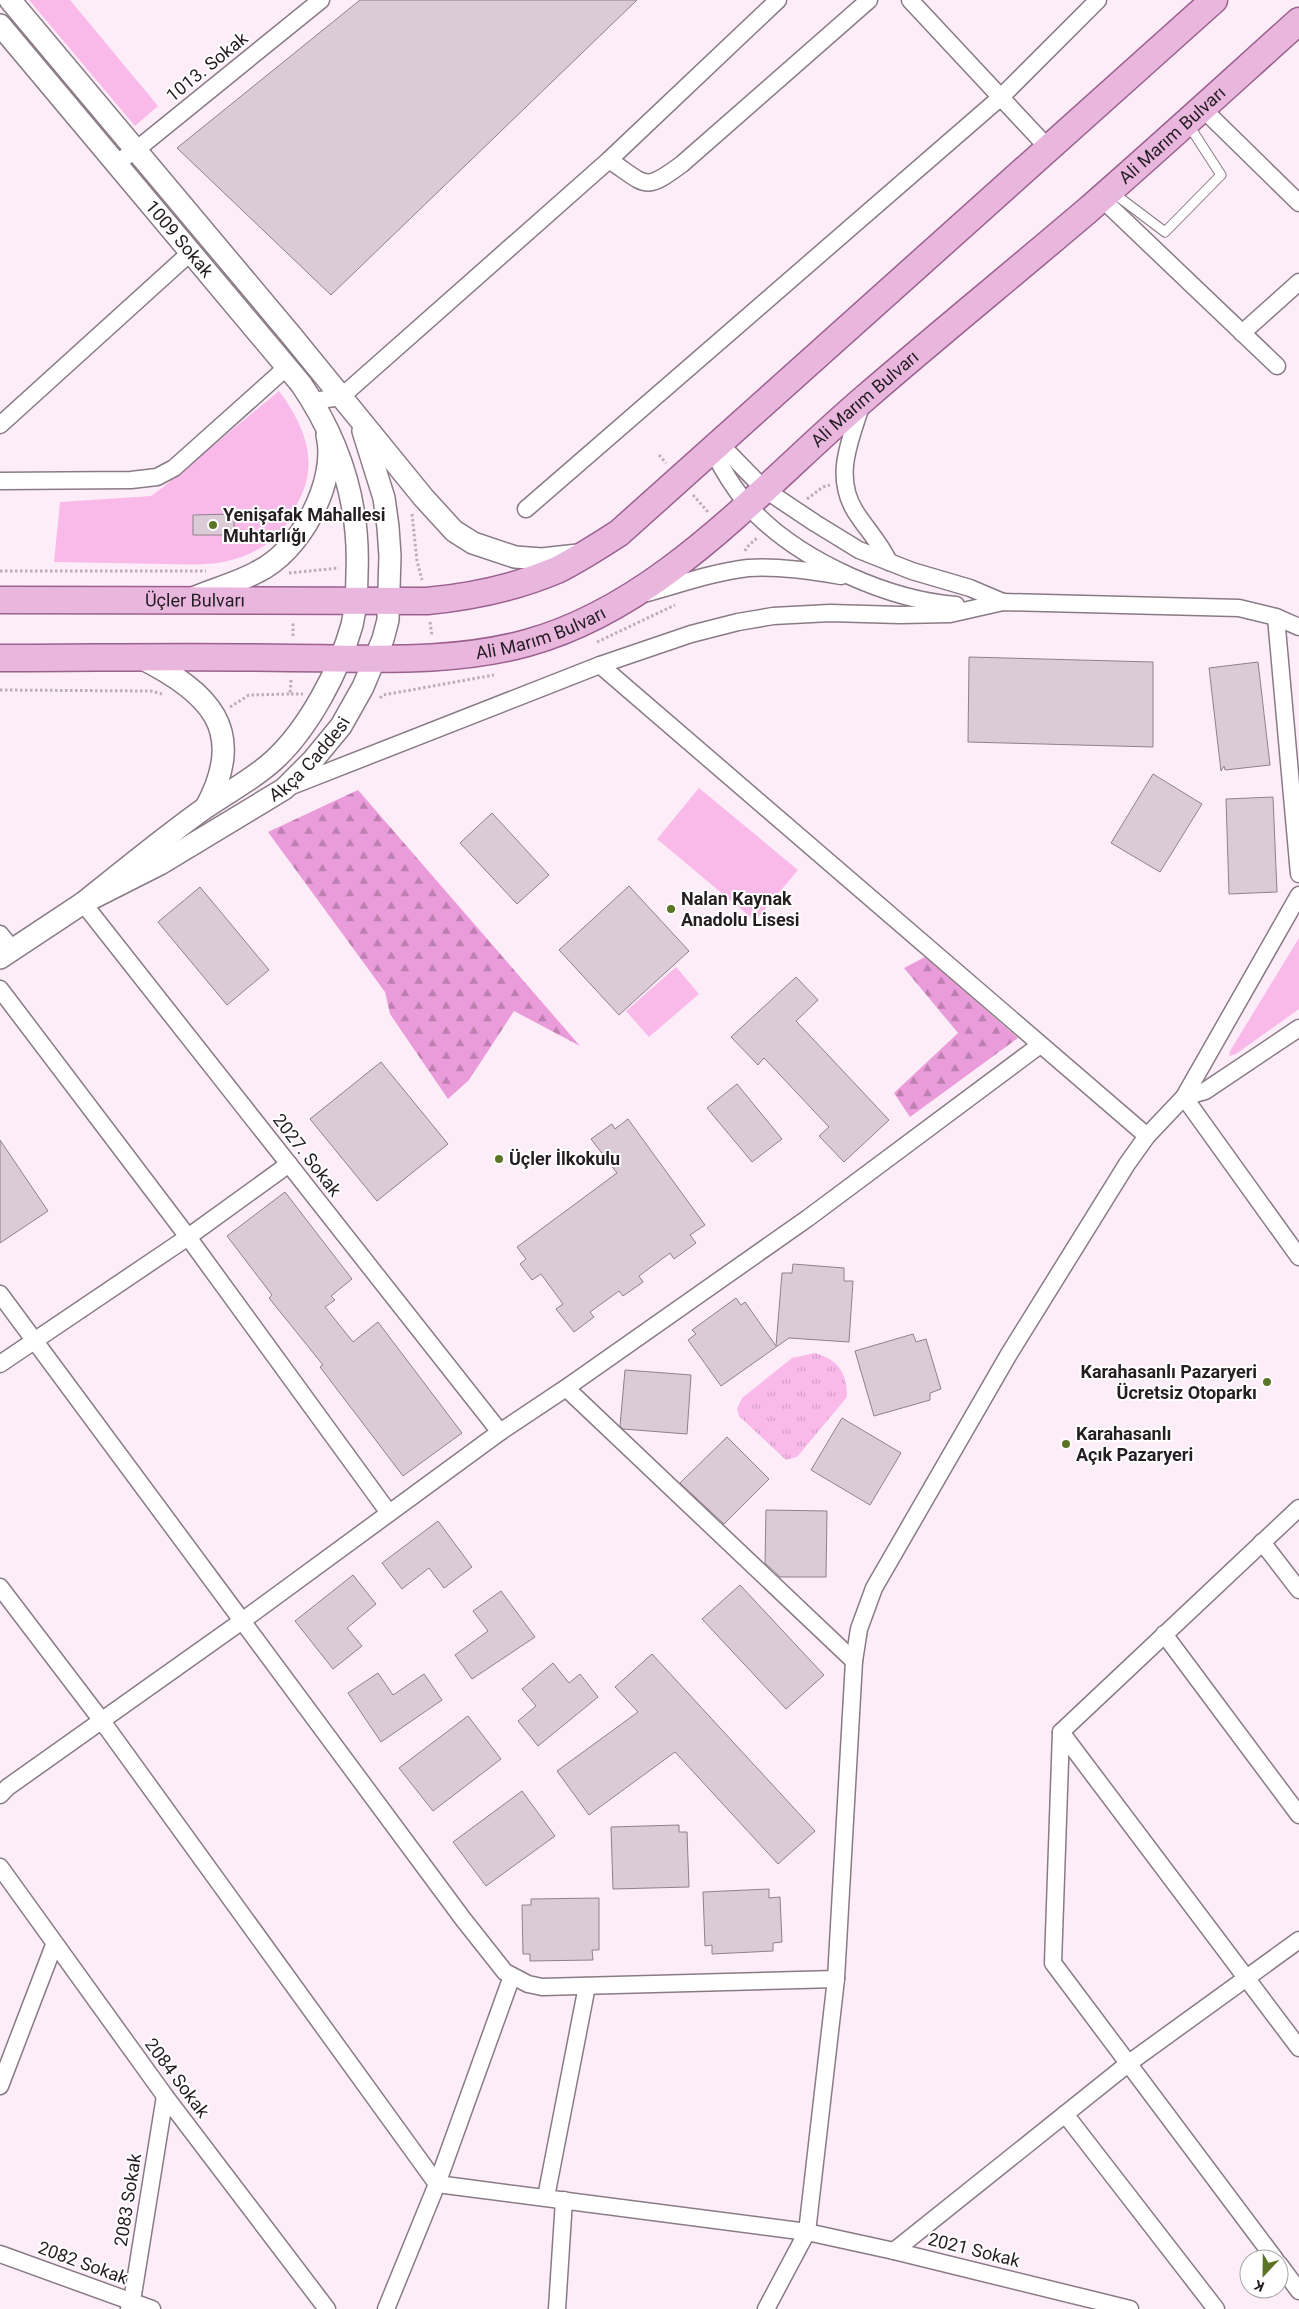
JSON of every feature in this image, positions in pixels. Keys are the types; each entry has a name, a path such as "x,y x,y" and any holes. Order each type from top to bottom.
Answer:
{"main road":[{"path":"390,602 443,600 479,593 555,570 589,553 619,533 717,448 1208,3"},
{"name":"Ali Marım Bulvarı","path":"373,660 458,655 510,647 554,634 594,619 626,600 688,556 863,400 1105,194 1299,21"},
{"name":"Üçler Bulvarı","path":"0,600 356,600 390,602"},
{"path":"0,658 373,660"}],"street":[{"name":"1009 Sokak","path":"10,0 454,531 472,543 515,557 563,558 589,553"},
{"name":"1013. Sokak","path":"116,162 136,150 321,0"},
{"path":"188,600 259,572 295,541 306,526 322,492 326,472 328,439 318,410 341,397 609,160 778,0"},
{"path":"609,160 644,184 657,182 682,164 870,0"},
{"path":"910,0 1049,149"},
{"path":"526,509 1001,97 1098,0"},
{"name":"1009 Sokak","path":"0,25 288,366 318,410 343,463 355,519 358,554 356,600 352,624 340,659 312,714 289,745 254,777 206,807 149,849 83,904"},
{"path":"1194,115 1299,203"},
{"path":"1105,194 1277,366"},
{"path":"0,425 191,252"},
{"path":"1242,333 1299,282"},
{"path":"0,481 131,480 157,477 174,468 288,366"},
{"path":"863,400 845,457 844,481 855,511 881,544 889,562"},
{"name":"Akça Caddesi","path":"4,947 160,864 284,789 313,760 342,726 363,687 383,639 390,602 390,556 384,498 358,417"},
{"path":"717,448 756,496 758,516 791,542 831,566 886,590 923,601 979,606"},
{"path":"717,448 727,479 756,496 836,536 859,550 912,571 970,588 1003,602"},
{"path":"626,600 692,580 748,568 780,568 863,580"},
{"path":"284,789 600,665 691,634 738,622 773,616 830,612 900,615 950,614 1003,602 1239,608 1276,617 1299,626"},
{"path":"1276,617 1299,874"},
{"path":"140,658 164,670 198,694 216,718 221,729 224,755 217,786 206,807"},
{"path":"600,665 1147,1136"},
{"path":"766,2309 807,2232 836,1979 854,1661 859,1629 874,1588 1008,1354 1127,1164 1147,1136 1184,1097 1299,895"},
{"name":"2027. Sokak","path":"83,904 500,1432"},
{"path":"0,989 188,1237 389,1513"},
{"path":"1184,1097 1205,1091 1299,1028"},
{"path":"0,1795 8,1787 242,1621 500,1432 566,1388 808,1218 1040,1045"},
{"path":"1184,1097 1299,1257"},
{"path":"0,1364 188,1237 289,1164"},
{"path":"0,1294 463,1919 505,1972 528,1984 542,1987 836,1979"},
{"path":"566,1388 854,1661"},
{"path":"1269,2249 1053,1963 1061,1732 1299,1508"},
{"path":"1262,1542 1299,1590"},
{"path":"0,1587 102,1722 437,2184"},
{"path":"1164,1634 1299,1815"},
{"path":"1061,1732 1245,1979 1299,2048"},
{"name":"2084 Sokak","path":"0,1867 54,1945 165,2096 327,2309"},
{"path":"894,2251 1130,2063 1299,1940"},
{"path":"0,2086 54,1945"},
{"path":"386,2309 437,2184 512,1976"},
{"path":"546,2197 587,1986"},
{"name":"2083 Sokak","path":"130,2305 165,2096"},
{"path":"1065,2114 1216,2309"},
{"name":"2021 Sokak","path":"437,2184 807,2232 894,2251 1130,2309"},
{"path":"557,2309 564,2200"},
{"name":"2082 Sokak","path":"0,2254 130,2305 152,2309"},
{"path":"1289,2278 1299,2291"}],"lane":[{"path":"1105,194 1166,232 1221,175 1194,115"}],"path":[{"path":"659,455 721,527 738,550 744,554"},
{"path":"0,571 215,571"},
{"path":"0,690 151,691 169,697"},
{"path":"216,718 240,699 250,695 290,694"}],"green space":[{"path":"29,0 70,0 158,106 135,126"},
{"path":"279,391 301,428 308,454 308,468 306,482 293,513 287,524 270,542 240,557 212,564 54,562 60,502 151,496"},
{"path":"699,788 798,870 755,921 657,839"},
{"path":"358,790 580,1046 514,1011 469,1080 448,1099 390,1014 385,992 268,832"},
{"path":"1299,938 1299,1009 1236,1054 1229,1056 1230,1051"},
{"path":"925,957 1018,1038 910,1117 894,1093 958,1033 904,968"},
{"path":"676,967 699,994 649,1037 626,1011"},
{"path":"815,1353 830,1359 840,1368 847,1388 847,1397 797,1457 786,1460 739,1416 737,1409 742,1398 792,1358"}],"building":[{"path":"360,0 637,0 331,295 177,148"},
{"name":"Yenişafak Mahallesi Muhtarlığı","path":"234,514 234,535 193,535 193,515"},
{"path":"969,657 1153,662 1153,747 968,742"},
{"path":"1258,662 1270,765 1225,770 1224,766 1221,771 1209,668"},
{"path":"1153,774 1202,804 1160,872 1111,843"},
{"path":"1273,797 1277,892 1229,894 1226,799"},
{"path":"492,813 549,875 517,904 460,843"},
{"path":"629,886 689,951 619,1015 559,950"},
{"path":"200,887 269,970 227,1005 158,922"},
{"path":"796,977 818,1000 796,1021 889,1120 844,1162 819,1136 829,1127 764,1058 758,1065 731,1037"},
{"path":"381,1062 448,1144 377,1201 310,1119"},
{"path":"737,1084 782,1139 752,1162 707,1108"},
{"path":"628,1119 705,1225 690,1235 696,1243 674,1259 670,1253 639,1276 643,1282 623,1296 619,1291 590,1312 594,1317 574,1332 556,1309 563,1304 541,1274 532,1280 520,1264 526,1259 517,1247 617,1173 591,1139 612,1124 615,1129"},
{"path":"0,1140 48,1211 0,1243"},
{"path":"285,1192 352,1279 331,1296 335,1300 325,1307 353,1342 378,1322 462,1433 403,1476 320,1367 323,1365 269,1298 272,1295 227,1236"},
{"path":"793,1264 844,1268 844,1281 853,1281 849,1342 789,1338 721,1386 688,1340 696,1334 692,1330 736,1298 741,1305 745,1302 776,1346 782,1273 792,1273"},
{"path":"913,1334 916,1342 926,1339 941,1389 930,1393 930,1400 874,1416 855,1351"},
{"path":"625,1370 691,1375 687,1434 623,1429 620,1426"},
{"path":"842,1418 901,1453 870,1505 811,1470"},
{"path":"727,1437 769,1479 724,1524 680,1483"},
{"path":"766,1510 827,1511 826,1577 780,1577 765,1563"},
{"path":"438,1521 472,1567 444,1588 429,1568 402,1589 382,1563"},
{"path":"353,1575 376,1604 347,1628 362,1646 333,1669 295,1621"},
{"path":"740,1585 824,1675 786,1709 702,1619"},
{"path":"501,1591 535,1637 472,1679 455,1655 488,1631 473,1611"},
{"path":"652,1654 815,1831 778,1864 675,1752 589,1815 557,1771 638,1712 615,1687"},
{"path":"553,1663 569,1683 580,1674 598,1697 538,1746 518,1721 536,1706 522,1689"},
{"path":"378,1673 393,1695 424,1674 442,1700 381,1742 348,1693"},
{"path":"468,1716 501,1759 433,1811 399,1768"},
{"path":"522,1791 555,1836 486,1886 453,1842"},
{"path":"679,1825 679,1832 687,1832 689,1887 613,1889 611,1827"},
{"path":"769,1889 769,1898 780,1897 782,1942 773,1943 773,1951 712,1954 712,1945 705,1946 703,1892"},
{"path":"599,1898 599,1950 592,1950 593,1960 530,1961 530,1954 523,1954 522,1905 531,1905 531,1899"}],"place":[{"name":"Yenişafak Mahallesi Muhtarlığı","path":"213,525"},
{"name":"Nalan Kaynak Anadolu Lisesi","path":"671,909"},
{"name":"Üçler İlkokulu","path":"499,1159"},
{"name":"Karahasanlı Pazaryeri Ücretsiz Otoparkı","path":"1267,1382"},
{"name":"Karahasanlı Açık Pazaryeri","path":"1066,1444"}]}
